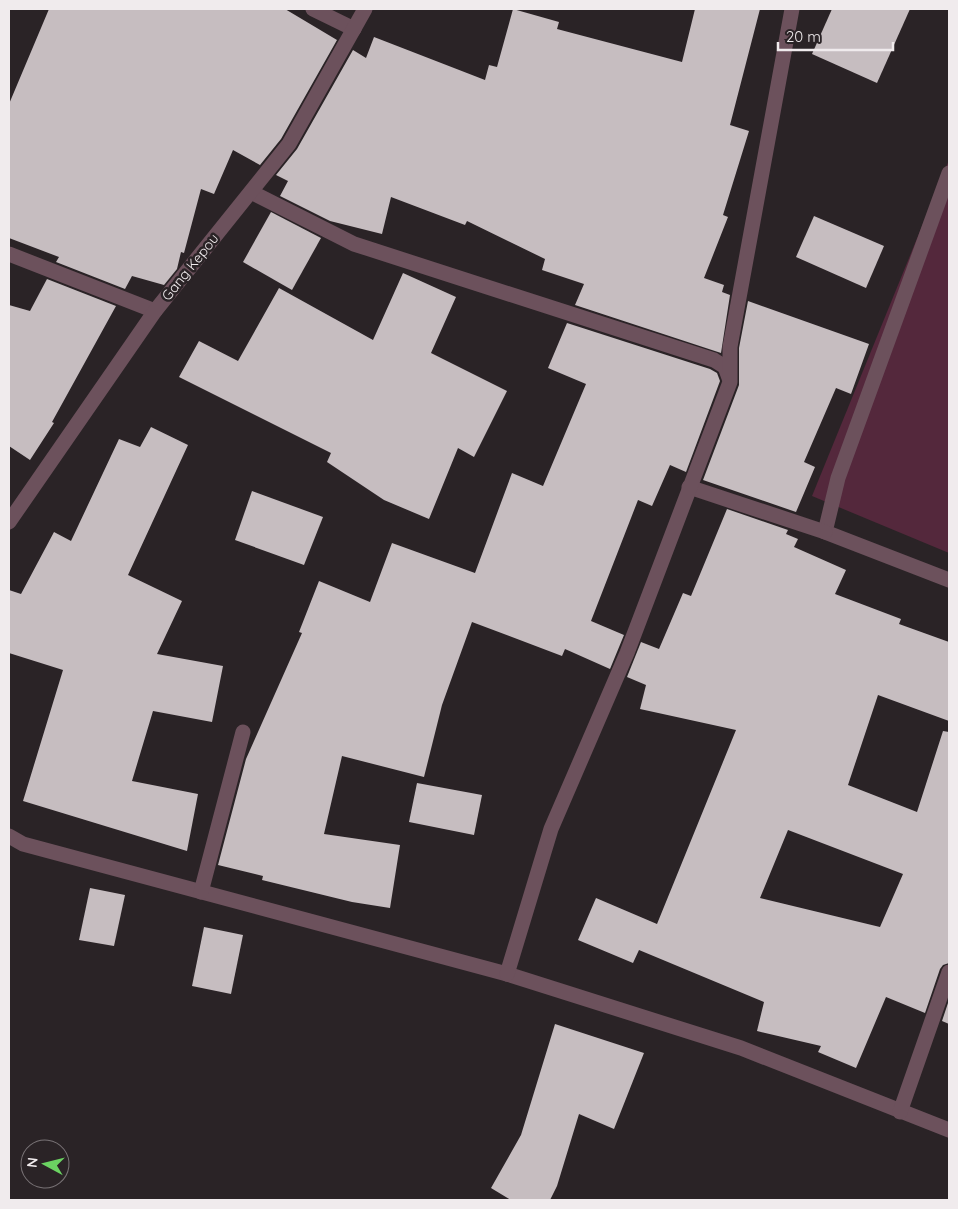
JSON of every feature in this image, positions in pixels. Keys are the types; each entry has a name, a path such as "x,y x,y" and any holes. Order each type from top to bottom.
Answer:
{"street":[{"path":"313,9 354,29"},
{"name":"Gang Kepou","path":"9,522 155,311 288,144 365,9"},
{"path":"507,974 551,830 626,652 730,382 730,347 792,9"},
{"path":"825,532 838,478 949,173"},
{"path":"251,192 354,244 714,360 725,368 730,382"},
{"path":"9,254 155,311"},
{"path":"689,487 825,532 949,580"},
{"path":"201,892 244,732"},
{"path":"9,836 23,844 507,974 741,1048 949,1130"},
{"path":"900,1112 949,972"}],"shaded area":[{"path":"949,160 949,553 812,496"}],"building":[{"path":"49,9 285,9 337,40 281,139 260,165 233,150 214,194 201,189 184,253 181,252 177,269 164,285 132,276 125,289 56,262 59,257 9,238 9,104"},
{"path":"513,9 559,22 557,29 682,62 695,9 760,9 730,125 749,131 723,215 728,217 704,278 724,285 722,292 730,295 721,353 575,305 584,284 542,270 545,259 467,221 465,225 391,197 382,234 330,221 280,196 288,181 276,175 297,149 353,50 366,58 374,37 485,80 489,65 497,67"},
{"path":"832,9 910,9 877,83 812,54"},
{"path":"271,212 321,238 292,290 243,262"},
{"path":"814,216 884,246 866,288 796,257"},
{"path":"403,273 456,297 431,353 507,391 474,457 458,448 429,519 384,500 327,462 331,453 179,377 199,341 238,361 279,288 373,340"},
{"path":"47,279 116,306 52,422 54,423 30,460 9,446 9,305 30,311"},
{"path":"748,301 869,344 851,394 836,388 804,462 815,467 796,512 703,480 739,385 739,348"},
{"path":"567,323 710,369 717,373 720,381 686,472 670,465 652,506 638,500 591,621 624,635 610,669 565,649 562,656 472,622 442,705 424,777 342,756 324,834 400,845 390,908 352,902 262,880 263,876 218,865 246,759 302,633 299,632 319,581 370,602 392,543 475,573 512,473 543,486 586,384 548,368"},
{"path":"151,427 188,445 128,575 182,601 157,654 223,666 212,722 153,711 132,781 198,794 187,851 23,801 63,670 9,653 9,590 21,594 54,532 71,541 119,439 140,447"},
{"path":"252,491 323,517 304,565 235,540"},
{"path":"727,509 788,530 786,534 798,539 794,547 846,570 835,594 901,619 899,624 949,642 949,721 878,695 848,785 917,812 943,731 949,732 949,963 943,965 940,969 925,1013 886,997 856,1068 818,1052 821,1046 757,1031 764,1002 639,950 633,963 578,940 596,898 657,924 736,730 640,709 646,685 627,677 641,642 659,649 683,593 691,596","holes":["788,830 903,874 880,927 760,898"]},
{"path":"417,783 482,795 474,835 409,822"},
{"path":"90,888 125,895 114,946 79,940"},
{"path":"204,927 243,935 231,994 192,986"},
{"path":"949,1000 949,1024 942,1021"},
{"path":"555,1024 644,1053 614,1129 579,1114 557,1186 550,1200 511,1200 491,1188 521,1135"}]}
